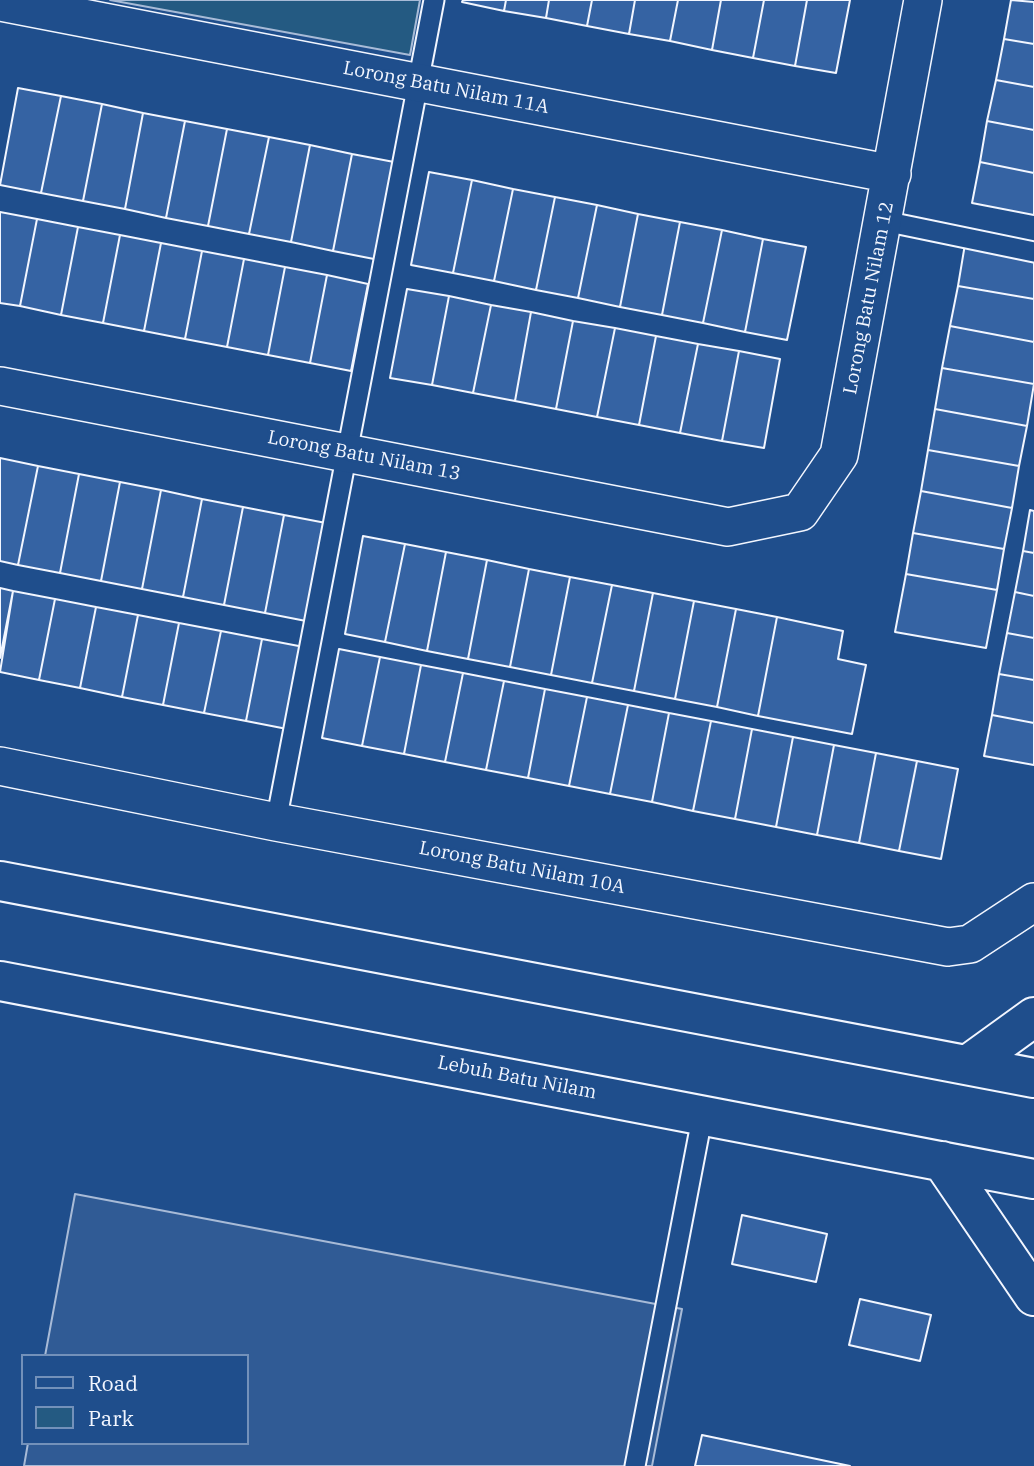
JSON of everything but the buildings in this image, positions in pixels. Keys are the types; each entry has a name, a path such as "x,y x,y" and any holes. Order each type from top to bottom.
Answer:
{"main road":[{"path":"0,881 1034,1078"},
{"name":"Lebuh Batu Nilam","path":"1,984 703,1113 1034,1179"},
{"path":"969,1064 1034,1017"},
{"path":"942,1161 1034,1296"}],"street":[{"name":"Lorong Batu Nilam 12","path":"728,527 800,512 839,455 923,0"},
{"name":"Lorong Batu Nilam 11A","path":"0,2 892,174"},
{"name":"Lorong Batu Nilam 13","path":"0,386 728,527"},
{"name":"Lorong Batu Nilam 10A","path":"0,766 276,822 948,947 970,944 1034,902"}],"lane":[{"path":"276,822 434,0"},
{"path":"884,221 1034,252"},
{"path":"635,1466 703,1113"}],"green space":[{"path":"110,0 420,0 410,55"}],"shaded area":[{"path":"75,1194 682,1309 652,1466 24,1466 28,1445 248,1445 248,1354 45,1354"}]}
